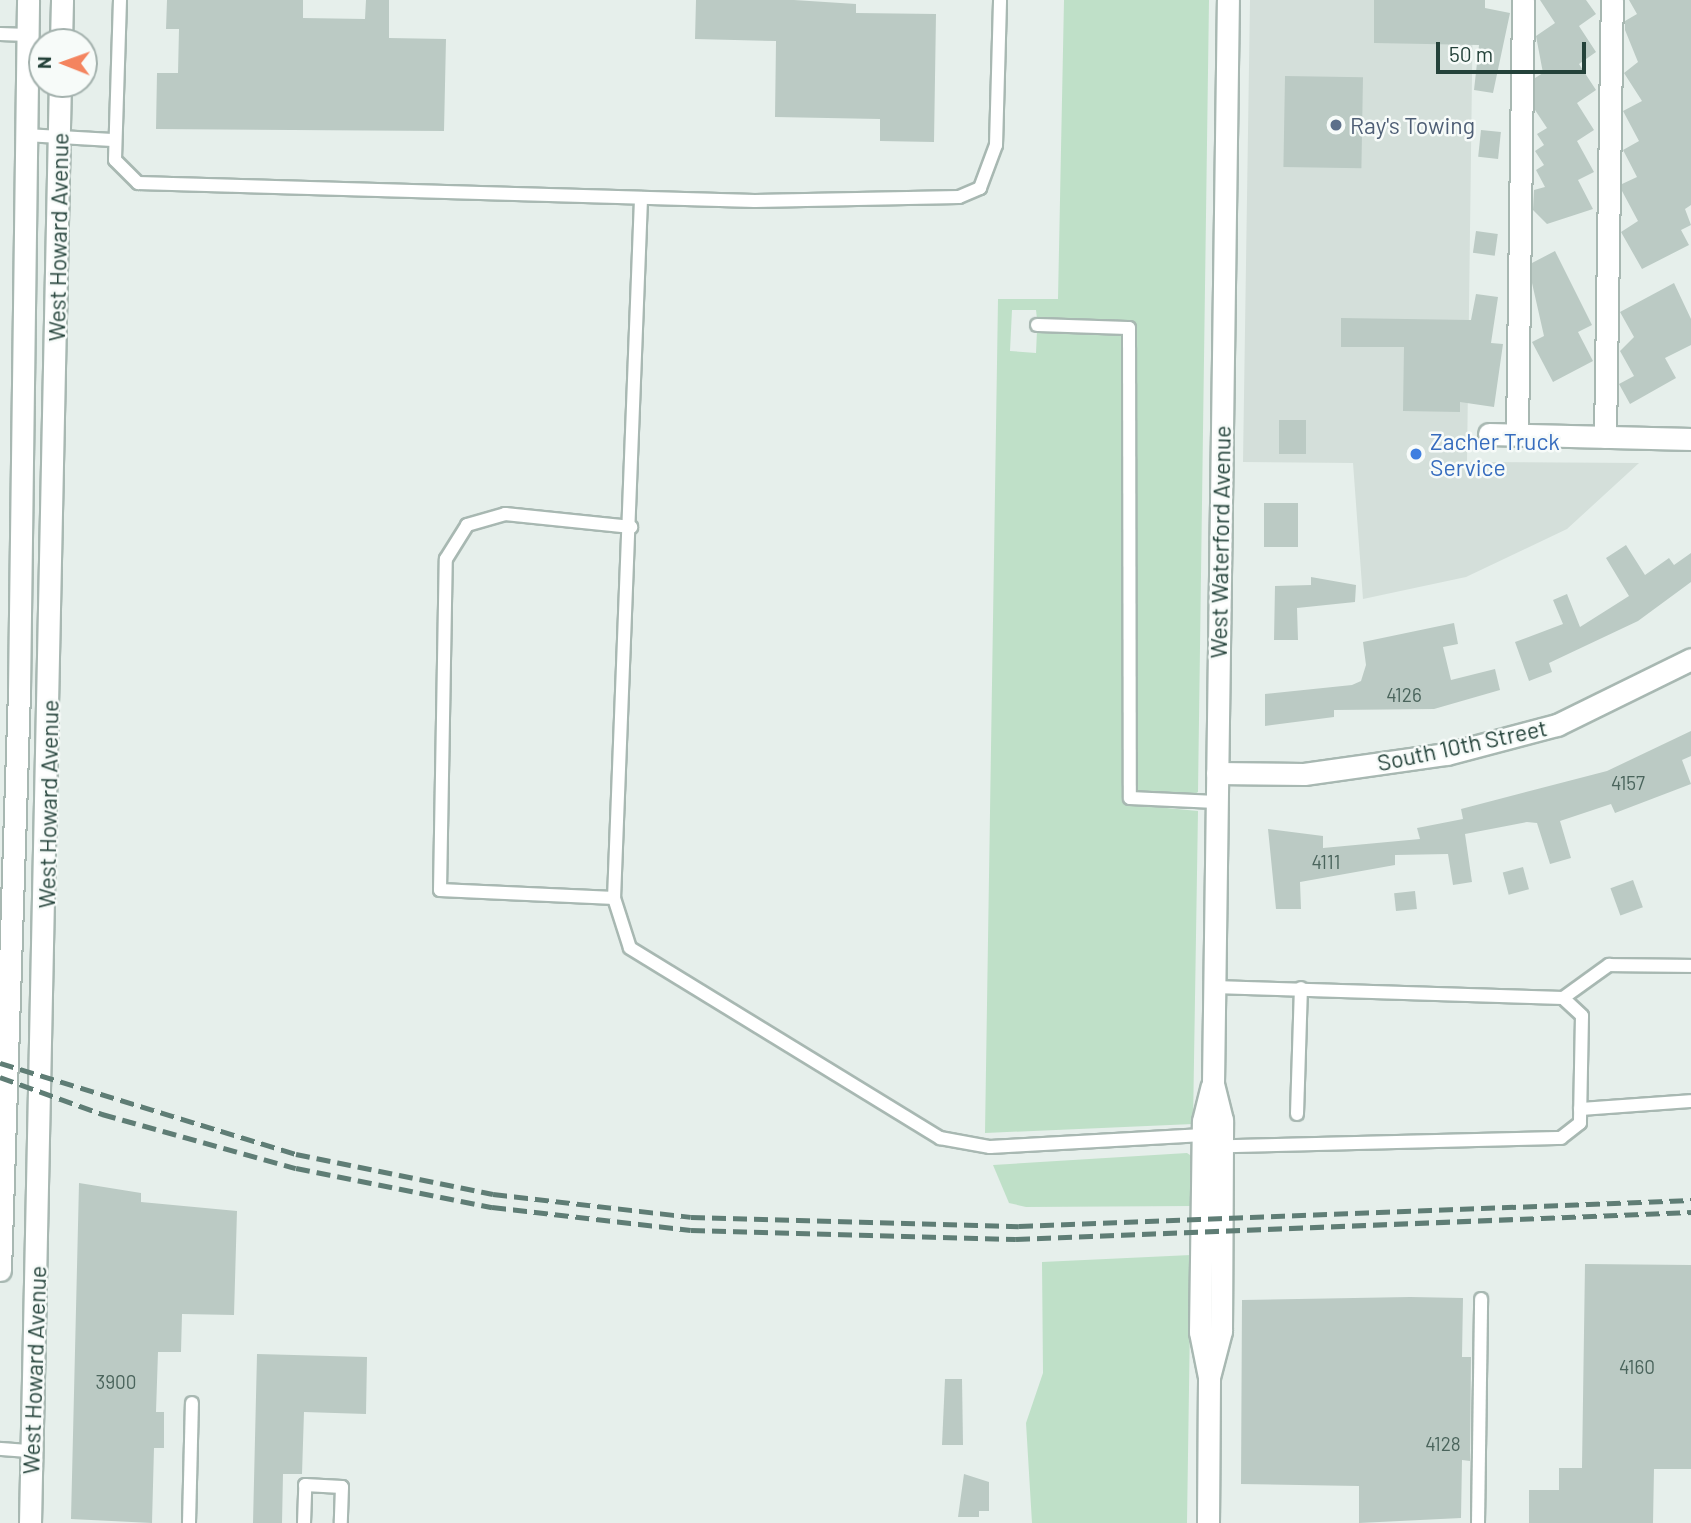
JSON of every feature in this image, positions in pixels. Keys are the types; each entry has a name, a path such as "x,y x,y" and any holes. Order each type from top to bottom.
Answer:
{"street":[{"name":"West Howard Avenue","path":"28,0 28,28"},
{"path":"61,28 62,0"},
{"name":"West Waterford Avenue","path":"1208,1523 1209,1377 1200,1332 1216,1139 1213,1083 1214,987 1228,0"},
{"path":"1517,434 1523,0"},
{"path":"1605,437 1612,0"},
{"name":"West Howard Avenue","path":"0,1270 19,691 28,36"},
{"name":"West Howard Avenue","path":"30,1523 60,98"},
{"path":"1489,434 1691,439"},
{"name":"South 10th Street","path":"1217,773 1304,774 1447,754 1557,725 1691,659"}],"lane":[{"path":"120,0 115,160 125,175 158,187 641,199 958,197 980,188 996,145 1000,0"},
{"path":"0,34 28,36"},
{"path":"27,135 115,140"},
{"path":"641,199 631,527 614,898 630,948 940,1139 989,1147 1216,1139 1562,1138 1580,1123 1582,1016 1563,998"},
{"path":"1037,325 1129,328 1130,798 1216,802"},
{"path":"614,898 440,890 446,559 467,525 505,514 631,527"},
{"path":"1214,987 1563,998 1609,965 1691,966"},
{"path":"1297,1114 1301,988"},
{"path":"1580,1109 1691,1101"},
{"path":"1478,1523 1481,1299"},
{"path":"189,1523 192,1403"},
{"path":"0,1449 32,1451"},
{"path":"304,1523 305,1485 342,1487 341,1523"}],"shaded area":[{"path":"1250,0 1473,0 1467,462 1639,463 1567,529 1466,577 1363,599 1353,463 1243,462"}],"green space":[{"path":"1064,0 1209,0 1198,792 1192,796 1135,793 1134,322 1037,319 1036,310 1012,310 1010,351 1036,353 1037,330 1124,333 1125,804 1198,811 1193,1124 985,1133 998,299 1058,299"},
{"path":"1187,1153 1193,1157 1192,1206 1026,1207 1009,1203 993,1165"},
{"path":"1191,1255 1187,1523 1032,1523 1026,1423 1043,1373 1042,1262"}],"building":[{"path":"167,0 303,0 303,18 365,19 366,0 389,0 389,38 446,39 444,131 156,129 157,73 178,73 179,29 166,29"},
{"path":"696,0 794,0 856,4 856,13 936,14 934,142 880,141 880,119 775,117 776,41 695,39"},
{"path":"1374,0 1485,0 1485,8 1510,13 1493,93 1474,90 1479,45 1374,43"},
{"path":"1540,0 1586,0 1596,14 1579,26 1596,52 1579,64 1596,90 1577,103 1594,130 1577,141 1594,172 1578,180 1593,209 1547,224 1533,210 1534,190 1545,187 1536,170 1544,165 1535,151 1544,145 1537,134 1547,128 1535,110 1535,78 1543,73 1536,36 1555,23"},
{"path":"1629,0 1691,0 1691,205 1685,209 1691,225 1681,230 1689,245 1642,269 1621,232 1638,221 1622,191 1622,184 1637,177 1623,150 1639,141 1623,111 1642,101 1624,73 1638,62 1625,30 1625,21 1637,14"},
{"path":"1285,76 1363,77 1361,168 1283,167"},
{"path":"1481,130 1501,132 1498,159 1478,157"},
{"path":"1476,231 1498,234 1495,256 1473,253"},
{"path":"1555,251 1592,325 1578,332 1593,361 1553,382 1532,342 1544,336 1532,283 1532,263"},
{"path":"1674,283 1691,319 1691,345 1665,358 1676,378 1630,404 1619,384 1634,376 1620,351 1634,337 1620,312"},
{"path":"1476,294 1498,297 1491,343 1503,344 1494,407 1460,402 1460,412 1403,411 1404,347 1341,347 1341,318 1471,320"},
{"path":"1279,420 1306,420 1306,454 1279,454"},
{"path":"1264,503 1298,503 1298,547 1264,547"},
{"path":"1626,545 1645,575 1669,558 1674,565 1691,553 1691,582 1638,621 1549,663 1552,672 1529,681 1515,642 1563,624 1553,600 1567,594 1580,627 1629,596 1606,558"},
{"path":"1311,577 1356,585 1355,602 1297,608 1298,640 1274,640 1275,586 1311,585"},
{"path":"1454,623 1458,644 1443,647 1451,680 1495,669 1500,690 1434,709 1334,710 1334,717 1265,726 1265,694 1352,685 1361,681 1366,665 1363,642"},
{"path":"1691,731 1691,756 1682,760 1691,784 1615,813 1611,804 1560,821 1571,858 1550,864 1537,823 1527,822 1465,834 1472,882 1453,885 1448,854 1395,855 1395,865 1300,882 1301,909 1276,909 1268,829 1323,836 1323,848 1420,839 1417,828 1463,819 1461,809 1607,771"},
{"path":"1523,867 1529,889 1509,895 1503,872"},
{"path":"1633,880 1643,907 1620,915 1610,888"},
{"path":"1415,891 1417,909 1396,911 1394,893"},
{"path":"79,1183 141,1193 141,1202 237,1211 234,1315 182,1314 181,1352 158,1352 156,1412 164,1412 164,1448 154,1448 152,1523 71,1519"},
{"path":"1585,1264 1691,1265 1691,1469 1654,1469 1653,1523 1529,1523 1529,1490 1559,1490 1559,1468 1582,1468"},
{"path":"1463,1298 1462,1357 1471,1357 1470,1461 1462,1460 1461,1518 1359,1523 1359,1486 1241,1484 1242,1300"},
{"path":"257,1354 367,1357 366,1414 304,1412 302,1474 283,1474 282,1523 253,1523"},
{"path":"945,1379 962,1379 963,1445 942,1445"},
{"path":"964,1474 989,1482 989,1511 979,1511 979,1517 958,1517"}],"railway":[{"path":"0,1063 296,1154 493,1194 691,1217 1019,1226 1691,1200"},
{"path":"0,1077 102,1114 296,1168 492,1207 691,1230 1016,1239 1691,1212"}],"place":[{"name":"Ray's Towing","path":"1336,125"},
{"name":"Zacher Truck Service","path":"1416,454"}]}
